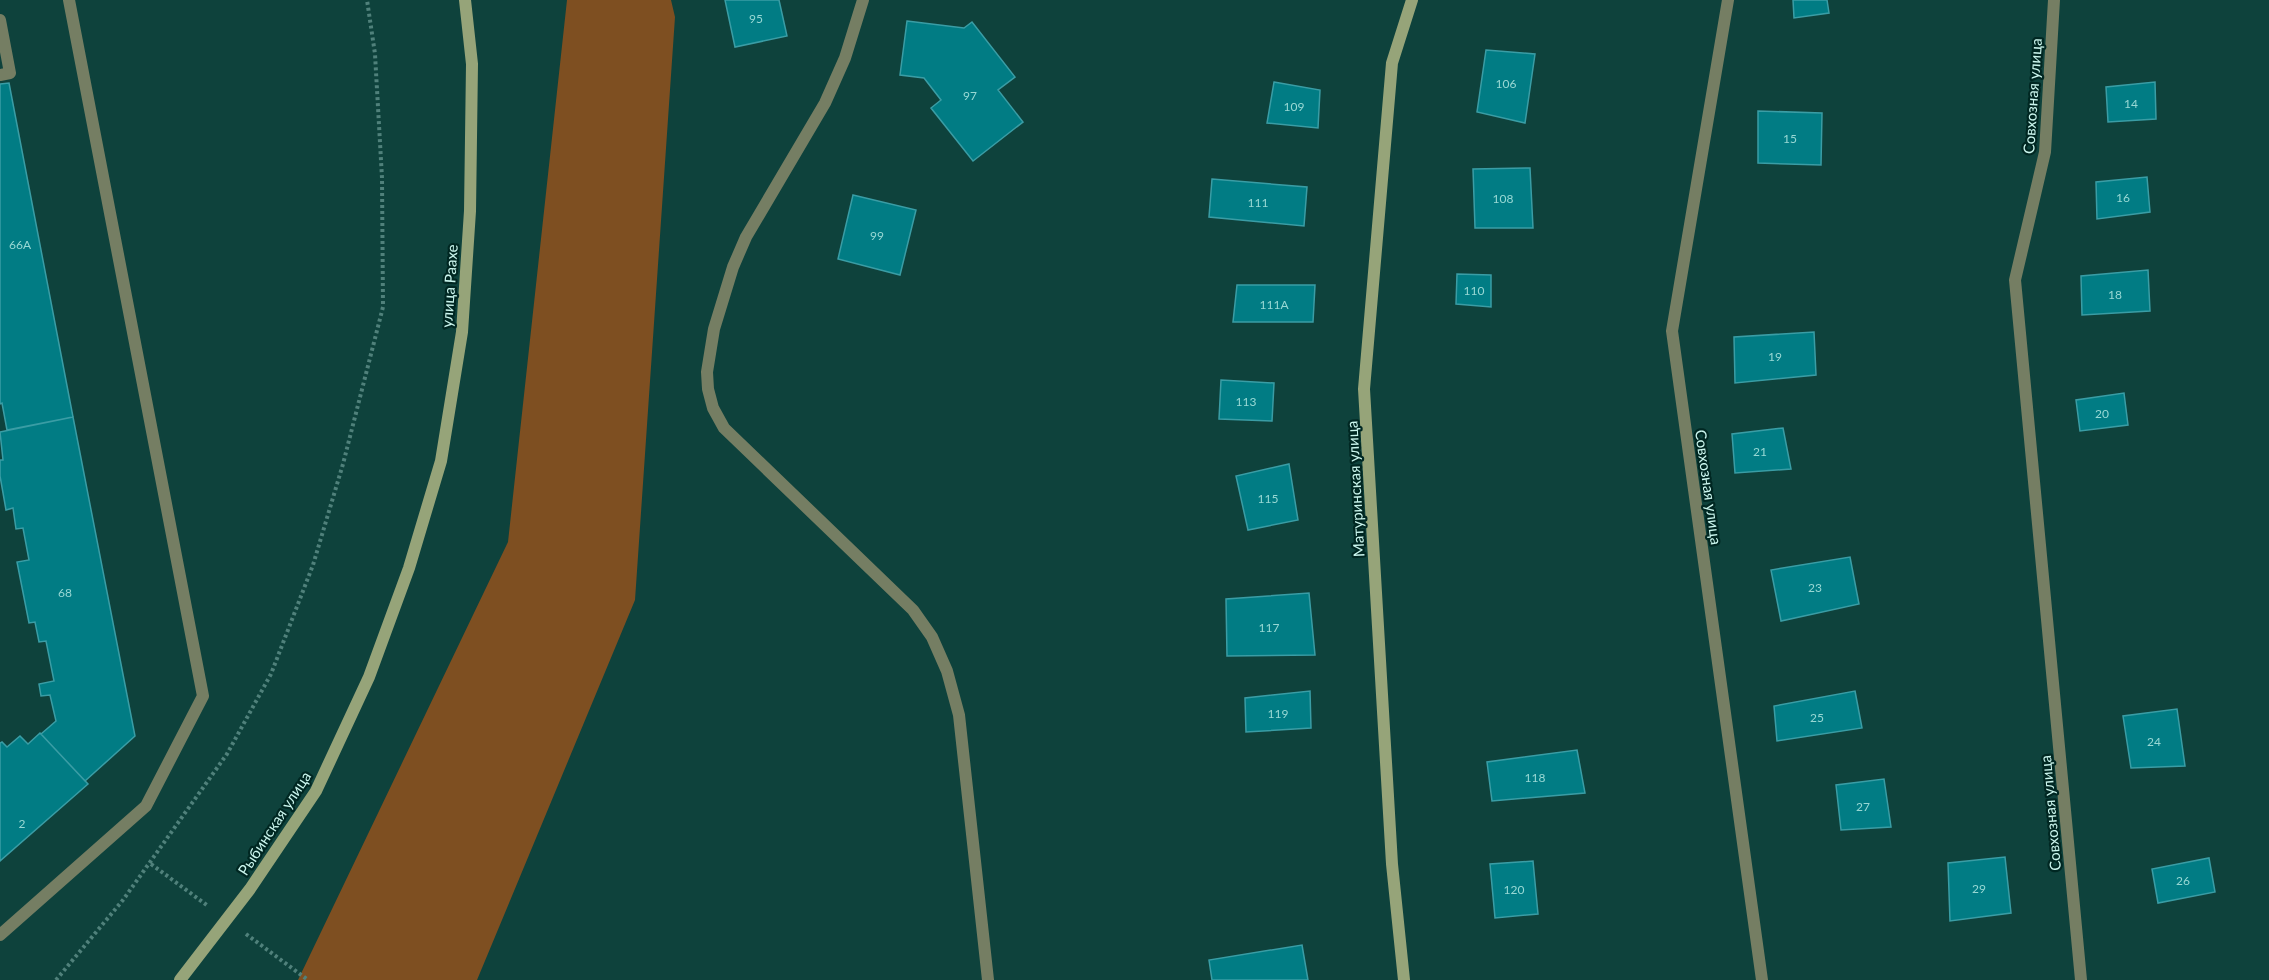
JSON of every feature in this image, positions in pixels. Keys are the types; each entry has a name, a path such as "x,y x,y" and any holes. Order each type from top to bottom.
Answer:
{"main road":[{"name":"улица Раахе","path":"409,568 441,461 462,332 470,211 472,64 465,0"},
{"name":"Матуринская улица","path":"1404,980 1392,864 1364,389 1392,63 1412,0"},
{"name":"Рыбинская улица","path":"180,980 250,889 316,791 369,677 409,568"}],"street":[{"path":"0,935 146,806 203,696 69,0"},
{"path":"863,0 845,58 825,103 738,253 714,329 707,372 708,389 713,408 724,428 913,610 932,637 947,670 959,715 988,980"},
{"name":"Совхозная улица","path":"1728,0 1672,331 1762,980"},
{"name":"Совхозная улица","path":"2054,0 2044,152 2015,280 2081,980"},
{"path":"0,20 10,74 0,75"}],"path":[{"path":"56,980 151,864 227,754 271,674 313,565 343,464 383,307 382,178 375,54 367,0"},
{"path":"151,864 308,980"}],"shaded area":[{"path":"567,0 671,0 675,17 635,600 477,980 298,980 508,542"}],"building":[{"path":"725,0 779,0 787,36 735,47"},
{"path":"1793,0 1827,0 1829,13 1794,18"},
{"path":"907,21 964,28 972,22 1015,77 998,90 1023,122 973,161 931,108 941,100 924,78 900,75"},
{"path":"1486,50 1535,54 1525,123 1477,112"},
{"path":"1274,82 1320,90 1318,128 1267,123"},
{"path":"2155,82 2156,119 2108,122 2106,87"},
{"path":"9,83 73,417 7,430 2,403 0,404 0,84"},
{"path":"1758,111 1822,113 1821,165 1758,163"},
{"path":"1530,168 1533,228 1475,228 1473,169"},
{"path":"2147,177 2150,212 2097,219 2096,182"},
{"path":"1212,179 1307,187 1304,226 1209,217"},
{"path":"853,195 916,210 900,275 838,259"},
{"path":"2148,270 2150,311 2082,315 2081,276"},
{"path":"1457,274 1491,275 1491,307 1456,304"},
{"path":"1237,285 1315,285 1313,322 1233,322"},
{"path":"1814,332 1816,375 1735,383 1734,337"},
{"path":"1221,380 1274,383 1272,421 1219,419"},
{"path":"2124,393 2128,425 2080,431 2076,400"},
{"path":"73,417 135,736 85,781 41,734 56,721 50,695 41,696 39,684 54,681 46,641 39,642 35,622 29,623 17,562 29,560 23,528 16,529 13,508 6,510 0,476 0,460 3,460 0,432"},
{"path":"1783,428 1791,469 1735,473 1732,434"},
{"path":"1289,464 1298,520 1248,530 1236,476"},
{"path":"1850,557 1859,604 1781,621 1771,570"},
{"path":"1309,593 1315,655 1227,656 1226,599"},
{"path":"1310,691 1311,728 1246,732 1245,698"},
{"path":"1855,691 1862,728 1777,741 1774,706"},
{"path":"2177,709 2185,766 2131,768 2123,716"},
{"path":"40,733 88,784 0,861 0,743 2,742 7,747 20,736 28,744"},
{"path":"1577,750 1585,793 1492,801 1487,762"},
{"path":"1884,779 1891,827 1841,830 1836,785"},
{"path":"2005,857 2011,913 1950,921 1948,863"},
{"path":"2209,858 2215,892 2158,903 2152,869"},
{"path":"1533,861 1538,914 1495,918 1490,864"},
{"path":"1302,945 1308,980 1212,980 1209,960"}]}
